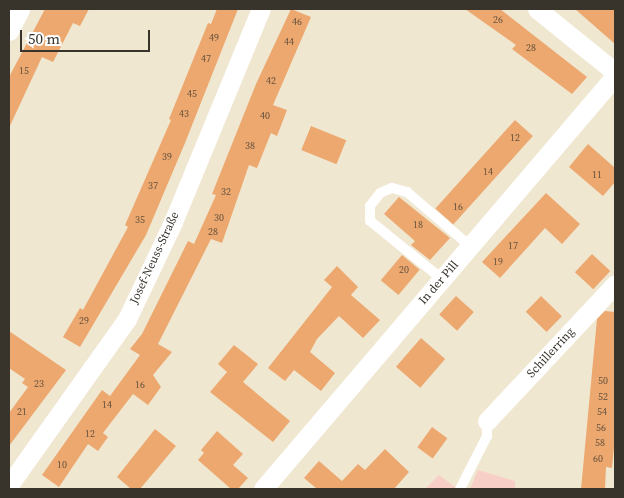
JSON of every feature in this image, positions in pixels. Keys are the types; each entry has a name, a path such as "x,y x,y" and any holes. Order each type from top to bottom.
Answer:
{"street":[{"path":"9,31 20,9"},
{"name":"Josef-Neuss-Straße","path":"9,485 126,319 173,222 261,9"},
{"path":"537,9 615,72"},
{"name":"In der Pill","path":"263,489 615,76"},
{"name":"Schillerring","path":"487,421 615,284"}],"lane":[{"path":"442,279 370,221 370,206 380,193 392,188 407,192 470,246"},
{"path":"460,489 487,436 487,421"}],"shaded area":[{"path":"478,470 515,481 515,489 470,489"},
{"path":"439,475 458,489 425,489"}],"building":[{"path":"45,9 89,9 80,26 73,23 53,62 42,57 9,128 9,77"},
{"path":"217,9 238,9 146,235 80,347 63,337 80,308 83,310 128,227 125,225 171,120 169,119 208,23 211,24"},
{"path":"291,9 311,17 273,105 287,110 277,136 271,133 257,168 249,165 222,243 211,239 158,344 172,352 153,375 161,387 148,405 133,394 103,433 108,437 98,451 88,444 59,487 42,475 102,390 110,396 140,355 130,349 142,334 188,241 194,244 216,195 212,194 256,84"},
{"path":"465,9 500,9 587,77 572,94 512,49 516,45"},
{"path":"575,9 615,9 615,44"},
{"path":"515,120 533,136 453,224 435,208"},
{"path":"311,126 346,140 336,164 301,150"},
{"path":"588,144 615,168 615,182 603,196 569,167"},
{"path":"546,193 580,224 562,244 545,228 500,278 482,262"},
{"path":"399,197 450,238 430,260 411,245 415,241 384,214"},
{"path":"592,254 610,271 593,289 575,272"},
{"path":"402,255 420,270 398,295 381,280"},
{"path":"337,266 358,287 351,295 380,320 363,338 339,316 317,339 310,352 335,373 321,391 294,370 285,381 268,368 332,287 324,280"},
{"path":"456,296 474,312 457,331 439,315"},
{"path":"541,296 562,316 547,332 526,312"},
{"path":"605,311 615,312 615,437 612,468 606,467 605,489 581,489 597,319"},
{"path":"9,331 66,370 9,446 9,413 28,387 22,383 25,379 9,368"},
{"path":"421,338 445,359 420,388 396,367"},
{"path":"234,345 258,364 243,382 290,421 273,442 210,392 227,372 218,364"},
{"path":"432,427 447,438 433,458 417,447"},
{"path":"155,429 176,446 140,489 131,489 117,477"},
{"path":"217,431 243,454 233,465 248,478 238,489 231,489 198,460 204,453 201,450"},
{"path":"385,449 409,472 394,489 317,489 304,478 319,461 342,481 358,464 365,470"}]}
